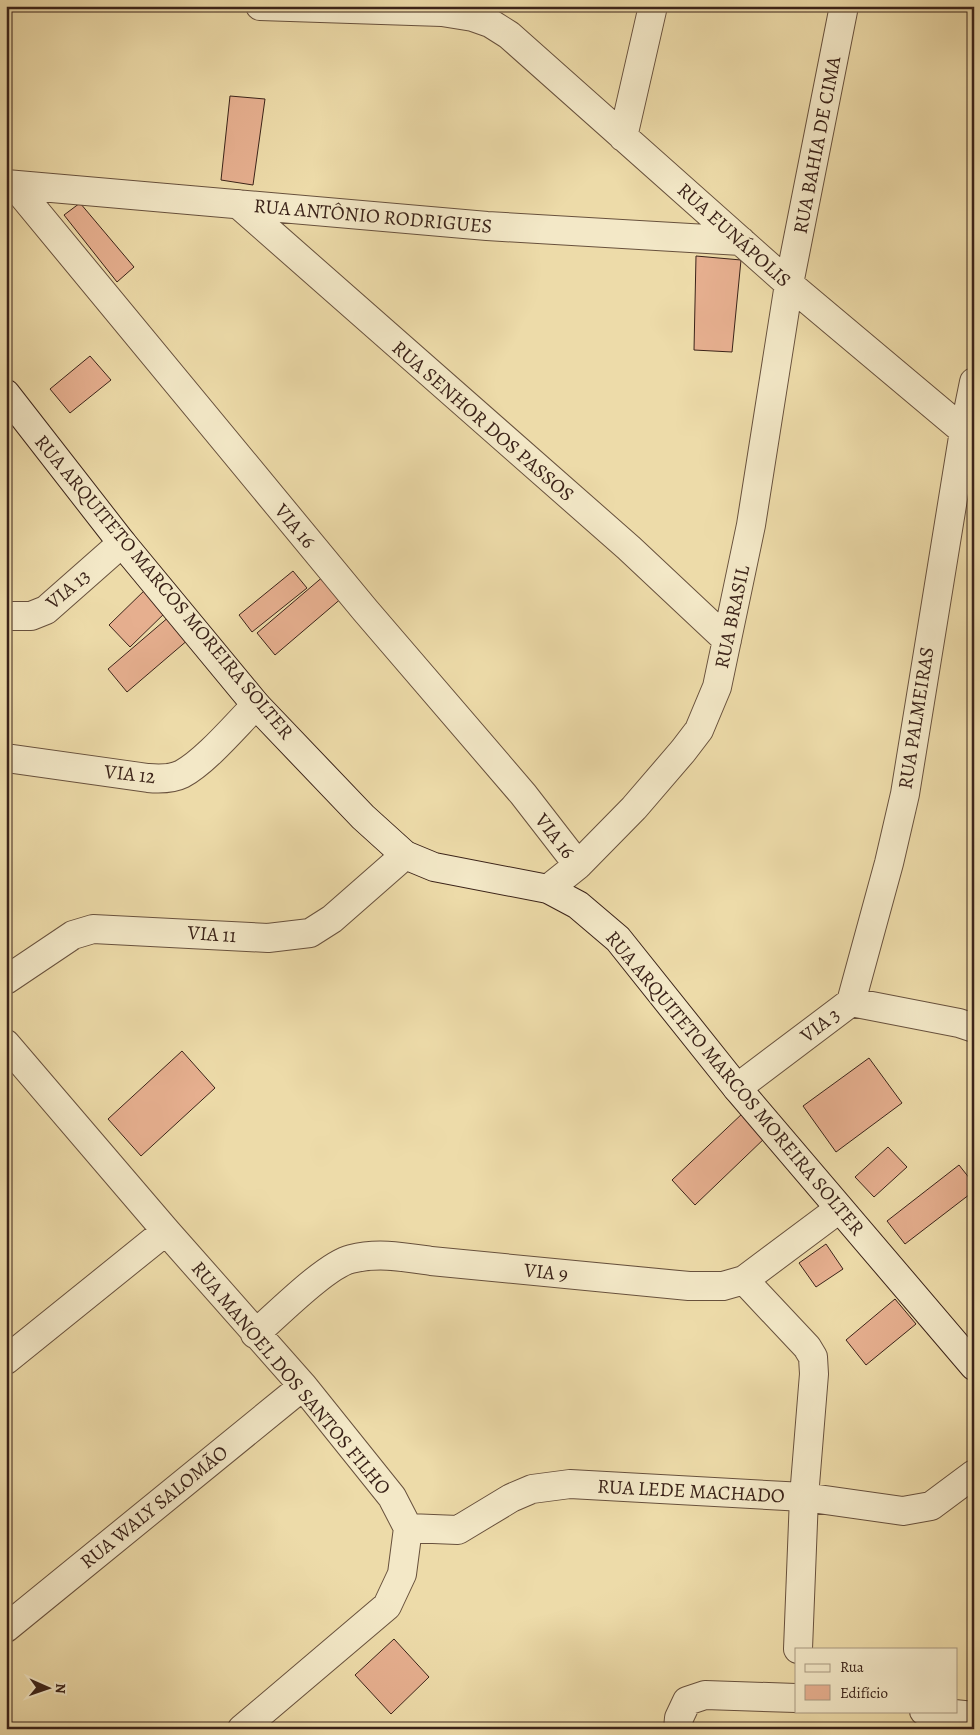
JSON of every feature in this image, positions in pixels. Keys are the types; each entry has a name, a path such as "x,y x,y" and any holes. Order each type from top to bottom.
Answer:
{"street":[{"name":"RUA EUNÁPOLIS","path":"260,6 442,12 473,17 490,23 509,35 789,284 964,431"},
{"path":"624,137 653,6"},
{"name":"RUA BAHIA DE CIMA","path":"789,284 844,6"},
{"name":"RUA ANTÔNIO RODRIGUES","path":"10,184 487,226 741,241"},
{"name":"VIA 16","path":"10,184 365,610 523,794 578,865"},
{"name":"RUA SENHOR DOS PASSOS","path":"238,204 629,548 727,640"},
{"name":"RUA BRASIL","path":"548,889 578,865 634,808 699,730 717,687 763,460 789,284"},
{"name":"RUA PALMEIRAS","path":"850,1002 905,794 964,431 974,382"},
{"name":"RUA ARQUITETO MARCOS MOREIRA SOLTER","path":"6,394 122,543 256,705 362,817 405,855 434,867 548,889 578,905 618,939 736,1088 974,1366"},
{"name":"VIA 13","path":"6,616 31,616 46,610 122,543"},
{"name":"VIA 12","path":"6,758 148,778 170,778 182,774 198,762 256,705"},
{"name":"VIA 11","path":"6,980 73,935 93,928 268,938 310,933 332,919 405,855"},
{"name":"VIA 3","path":"736,1088 850,1002 959,1023 974,1028"},
{"path":"6,1044 14,1072"},
{"name":"RUA MANOEL DOS SANTOS FILHO","path":"14,1072 166,1232 303,1386 392,1497 408,1528"},
{"name":"VIA 9","path":"255,1334 337,1265 349,1259 369,1256 396,1256 689,1286 723,1286 744,1280 839,1208"},
{"path":"6,1360 166,1232"},
{"path":"744,1280 807,1347 813,1357 814,1374 804,1497 798,1648"},
{"name":"RUA WALY SALOMÃO","path":"6,1628 303,1386"},
{"name":"RUA LEDE MACHADO","path":"408,1528 458,1530 511,1498 532,1489 570,1484 804,1497 903,1511 931,1506 974,1474"},
{"path":"242,1729 387,1606 402,1574 408,1528"},
{"path":"678,1729 679,1718 687,1701 705,1695 795,1699"},
{"path":"934,1712 974,1716"}],"building":[{"path":"230,96 265,99 253,185 221,180"},
{"path":"80,203 134,267 117,282 64,215"},
{"path":"696,256 741,260 732,352 694,350"},
{"path":"90,356 111,380 70,413 50,389"},
{"path":"293,571 307,588 252,632 239,615"},
{"path":"325,575 343,597 275,655 257,633"},
{"path":"148,587 169,609 130,647 109,625"},
{"path":"170,616 189,639 127,692 108,669"},
{"path":"182,1051 215,1088 141,1156 108,1119"},
{"path":"869,1058 902,1103 836,1152 803,1106"},
{"path":"744,1112 767,1136 695,1205 672,1180"},
{"path":"888,1147 907,1167 874,1197 855,1177"},
{"path":"959,1165 974,1184 974,1191 905,1244 887,1221"},
{"path":"826,1244 843,1269 816,1287 799,1263"},
{"path":"895,1299 916,1324 866,1365 846,1340"},
{"path":"394,1639 429,1677 391,1714 355,1675"}]}
